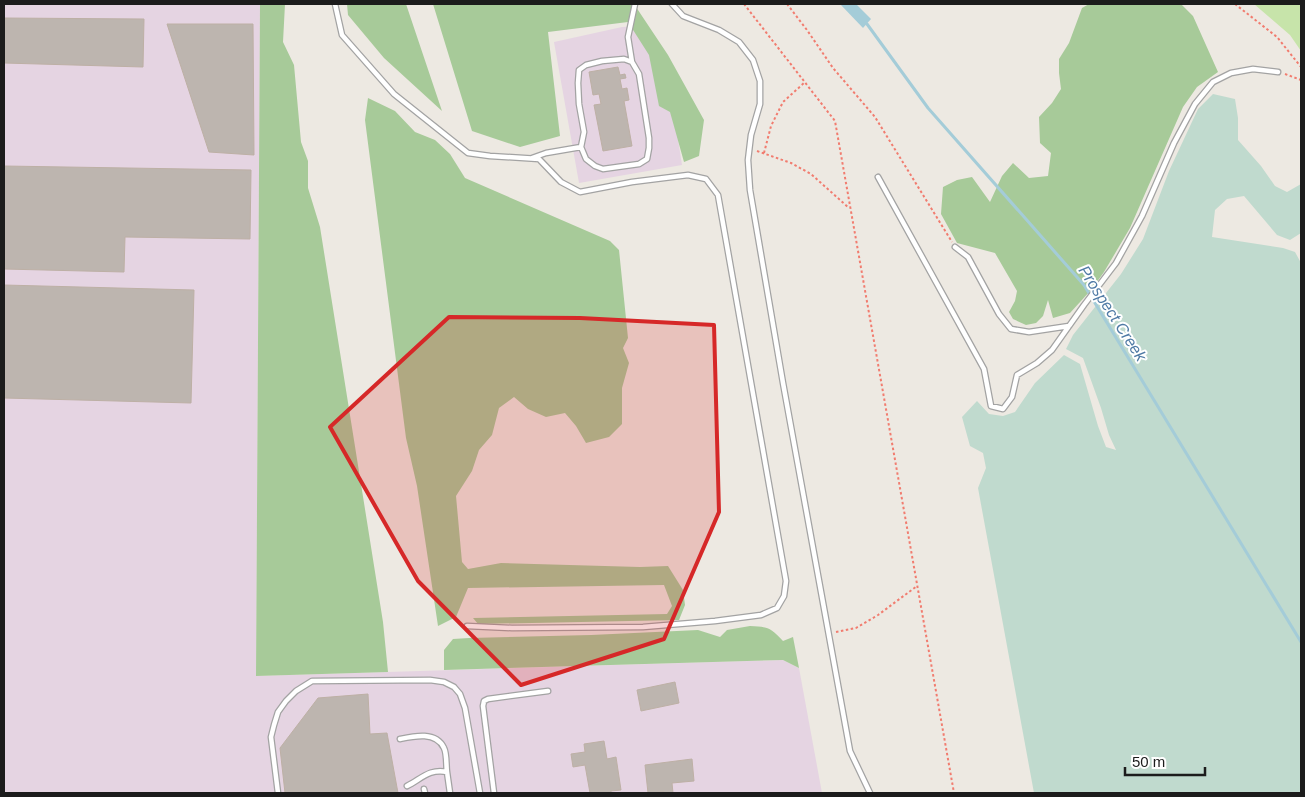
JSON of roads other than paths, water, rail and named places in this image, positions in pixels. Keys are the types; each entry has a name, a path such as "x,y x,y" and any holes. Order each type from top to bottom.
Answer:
{"lane":[{"path":"335,4 342,35 394,94 468,153 539,159 562,182 580,192 632,182 688,175 706,179 718,195 786,581 784,596 777,608 761,615 715,621 643,627 512,628 467,626"},
{"path":"632,62 624,59 602,61 586,65 579,70 579,104 584,132 581,147 586,159 603,170 639,164 647,159 649,138 639,74 632,62 628,36 635,4"},
{"path":"672,4 684,16 719,30 740,42 753,60 760,81 760,104 749,149 750,190 850,751 870,793"},
{"path":"878,178 984,369 991,406 1002,409 1012,397 1017,375 1052,350 1116,263 1142,216 1174,143 1195,104 1213,82 1231,73 1253,69 1278,72"},
{"path":"530,159 546,153 581,147"},
{"path":"955,247 968,257 998,314 1011,329 1029,332 1069,326"},
{"path":"278,793 271,737 278,712 296,691 312,681 430,680 444,682 454,687 460,694 465,708 480,793"},
{"path":"494,793 484,702 488,699 548,691"},
{"path":"400,739 420,735 432,737 439,742 444,748 450,793"},
{"path":"407,786 433,771 447,772"}],"water":[{"path":"840,4 856,4 871,19 863,28"}],"waterway":[{"name":"Prospect Creek","path":"867,24 928,108 1084,285 1301,642"}]}
